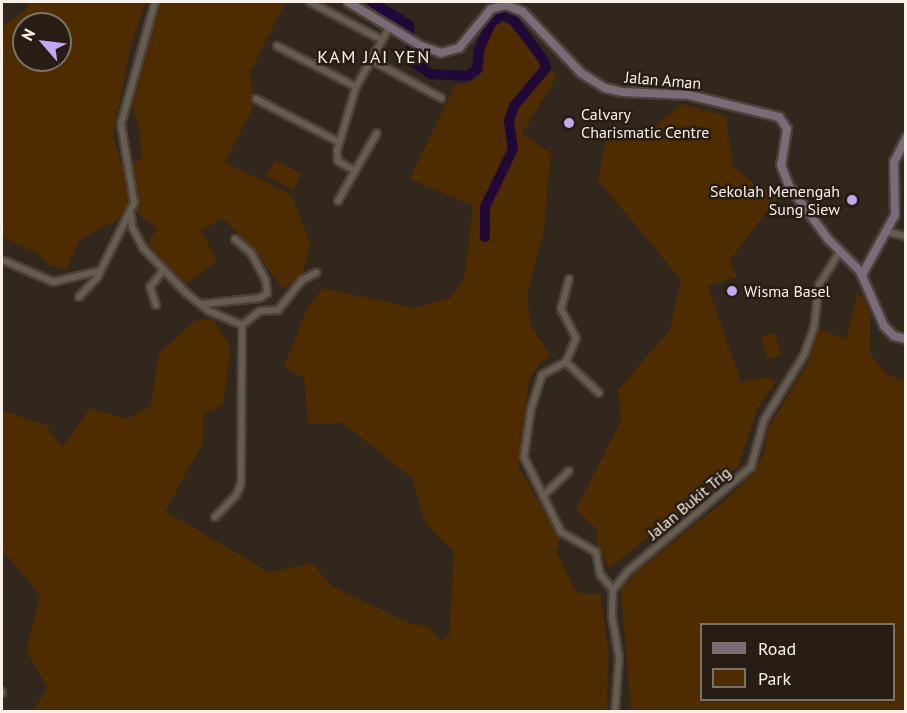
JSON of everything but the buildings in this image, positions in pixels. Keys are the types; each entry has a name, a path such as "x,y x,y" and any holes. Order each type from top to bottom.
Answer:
{"street":[{"path":"155,2 121,124 133,194 132,227 143,248 202,304 242,325"},
{"path":"310,2 382,40"},
{"name":"Jalan Aman","path":"348,2 433,52 449,52 459,48 491,9 506,6 523,12 581,73 605,88 622,93 689,95 779,117 787,129 783,174 800,204 862,275"},
{"path":"355,171 338,161 339,141 356,87 389,27"},
{"path":"277,46 356,87"},
{"path":"371,60 441,98"},
{"path":"256,99 339,141"},
{"path":"338,201 377,133"},
{"path":"906,138 894,162 895,210 888,232 862,275 884,326 894,336 906,339"},
{"path":"79,297 99,271 131,216"},
{"path":"888,232 906,236"},
{"path":"202,304 260,298 267,293 266,281 251,253 235,238"},
{"name":"Jalan Bukit Trig","path":"614,590 628,571 751,467 764,420 804,355 814,327 819,285 840,252"},
{"path":"5,261 52,282 99,271"},
{"path":"156,305 150,287 164,270"},
{"path":"242,325 260,311 278,310 302,280 316,273"},
{"path":"568,279 561,309 576,338 566,362 542,375 531,409 525,463 561,532 596,552 600,574 614,590 612,616 619,657 615,711"},
{"path":"215,517 236,495 241,484 242,325"},
{"path":"566,362 598,393"},
{"path":"543,496 569,471"}],"green space":[{"path":"25,2 146,2 130,48 113,135 121,164 142,160 139,128 130,100 159,2 286,2 250,72 253,108 225,162 291,195 311,244 301,276 283,289 255,251 222,218 201,231 217,261 186,284 148,244 157,229 128,206 123,216 79,241 66,269 49,265 37,253 2,237 2,28 12,20 12,72 72,72 72,12 22,12 28,7"},
{"path":"502,22 510,24 557,76 522,134 551,153 544,231 527,295 530,323 550,356 540,362 529,381 518,466 560,539 556,551 574,588 580,593 600,593 608,649 607,711 32,711 48,688 26,651 40,596 4,552 2,558 2,410 46,425 62,448 90,408 127,419 151,406 159,353 195,321 212,318 231,347 223,405 204,414 203,443 165,511 269,572 312,563 332,586 408,623 428,626 442,641 449,634 454,552 425,523 412,478 343,423 308,424 304,378 284,367 307,308 323,288 413,308 450,298 464,279 473,206 410,179 455,85 473,81 484,71 485,42 494,26"},
{"path":"683,104 726,116 733,166 750,181 779,196 729,261 737,277 708,286 741,382 766,377 776,383 758,407 738,466 609,568 597,544 596,528 576,510 621,421 618,390 670,330 681,280 598,180 607,135 617,128 633,134 649,130"},
{"path":"275,160 301,174 293,190 266,176"},
{"path":"857,294 863,297 870,313 870,354 887,374 905,381 905,711 631,711 621,590 637,571 722,503 753,473 764,454 767,430 807,365 819,329 846,339"},
{"path":"775,333 781,355 768,359 761,337"}],"waterway":[{"path":"372,2 409,25 410,40"},
{"path":"411,48 413,62 431,74 467,76 477,69 479,50 491,23 502,14 514,21 543,59 546,68 514,106 509,121 513,149 485,207 485,237"}],"place":[{"name":"Calvary Charismatic Centre","path":"569,123"},
{"name":"Sekolah Menengah Sung Siew","path":"852,200"},
{"name":"Wisma Basel","path":"732,291"}],"district":[{"name":"KAM JAI YEN","path":"374,57"}]}
